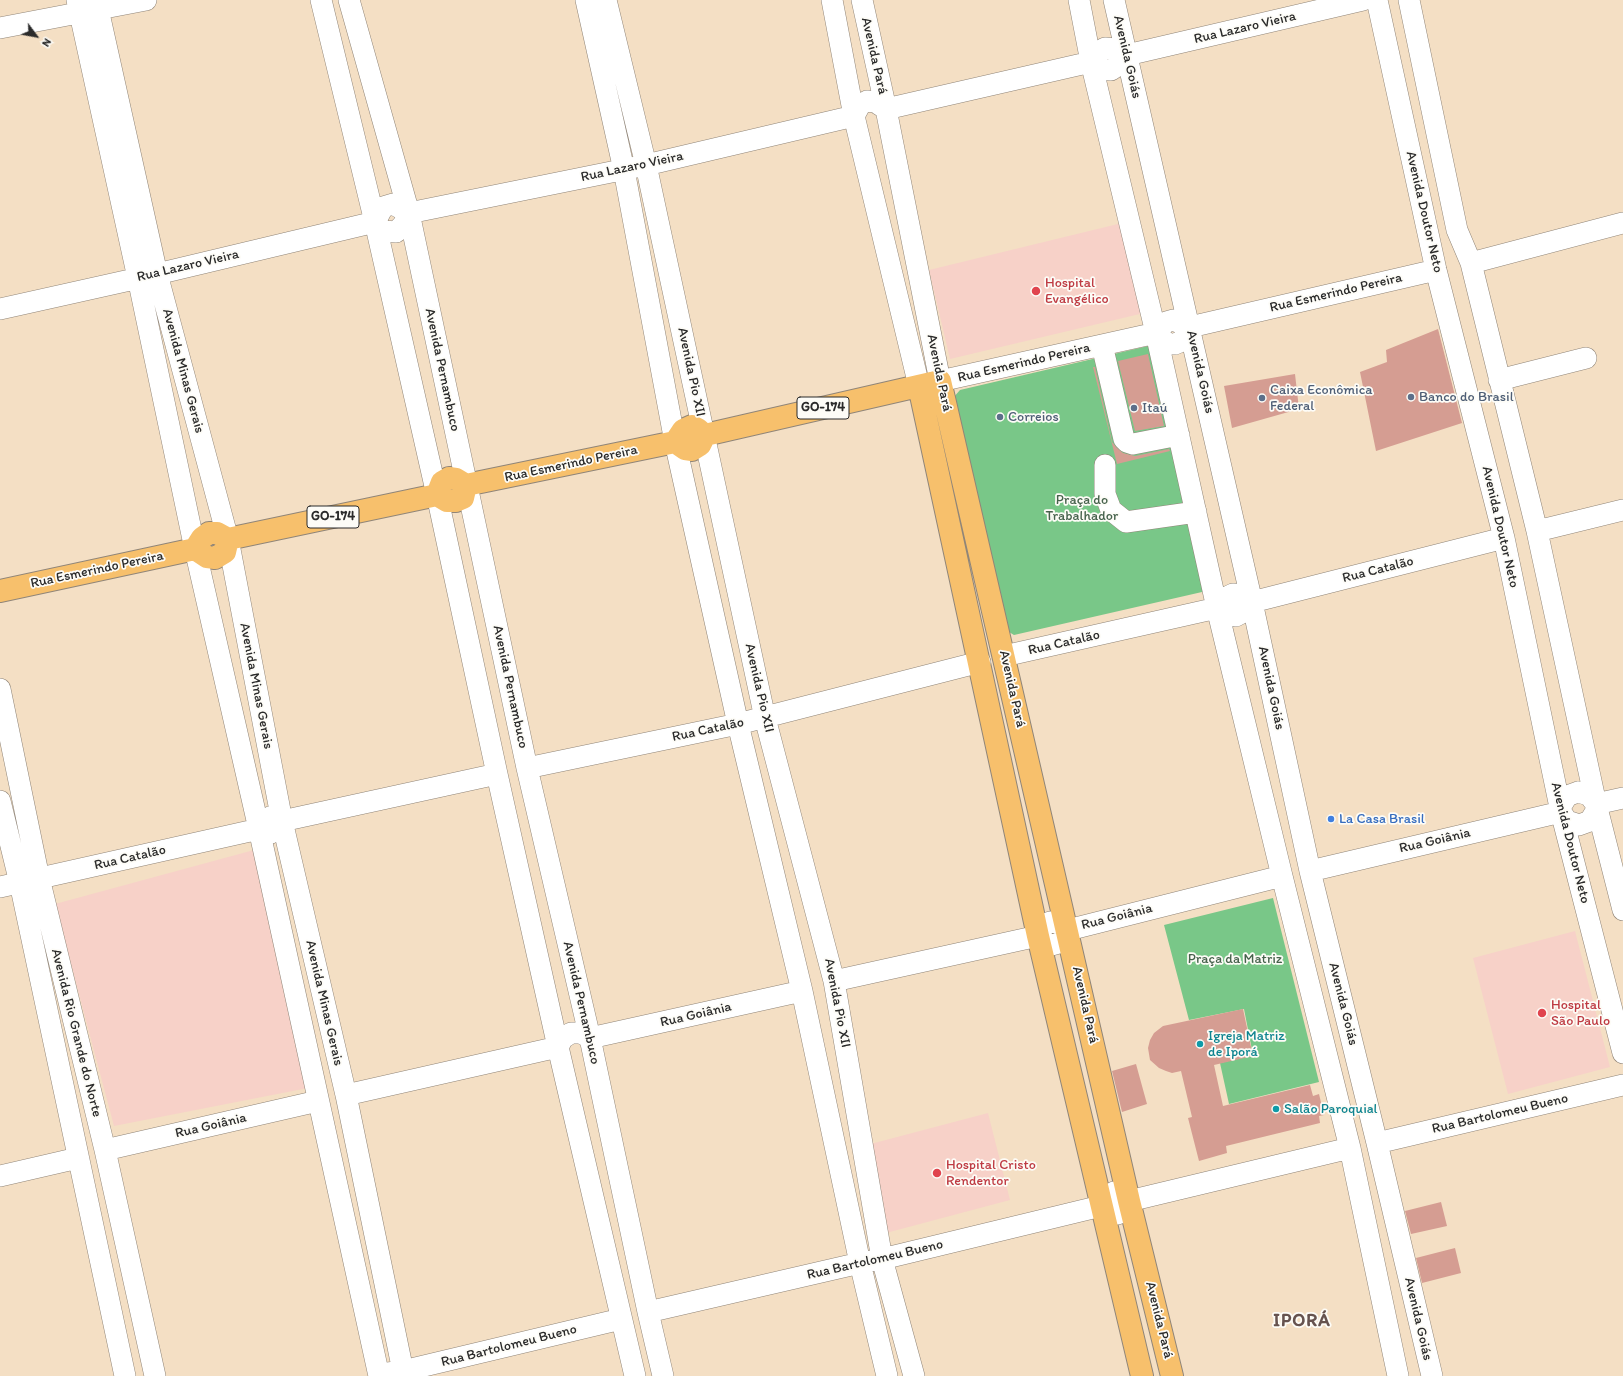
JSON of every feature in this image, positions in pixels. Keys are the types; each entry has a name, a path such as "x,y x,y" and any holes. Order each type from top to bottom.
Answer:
{"main road":[{"name":"Rua Esmerindo Pereira","path":"705,435 940,381"},
{"name":"Avenida Pará","path":"940,381 1172,1376"},
{"name":"Avenida Pará","path":"919,386 980,662 1038,936 1142,1376"},
{"path":"675,442 686,449 692,450 700,445 705,435"},
{"name":"Rua Esmerindo Pereira","path":"466,485 675,442"},
{"path":"437,495 442,482 449,478 456,479 466,485"},
{"name":"GO-174","path":"228,539 437,495"},
{"path":"195,548 207,557 216,558 225,552 228,539"},
{"name":"Rua Esmerindo Pereira","path":"0,591 195,548"}],"street":[{"path":"0,28 87,5 146,0"},
{"path":"321,0 375,222 437,495 558,1047 635,1376"},
{"name":"Avenida Pernambuco","path":"349,0 409,213 527,768 590,1038 663,1376"},
{"name":"Avenida Pio XII","path":"586,0 624,170 675,442 738,724 802,991 860,1263 887,1376"},
{"name":"Avenida Pio XII","path":"606,0 646,165 765,718 834,981 882,1259 914,1376"},
{"name":"Avenida Pará","path":"832,0 854,116 919,386"},
{"name":"Avenida Pará","path":"862,0 886,109 940,381"},
{"path":"1079,0 1091,62 1156,333 1217,608 1350,1148 1398,1376"},
{"name":"Avenida Goiás","path":"1114,0 1252,602 1310,871 1377,1142 1432,1376"},
{"name":"Rua Lazaro Vieira","path":"1127,55 1363,0"},
{"path":"1378,0 1384,4 1394,6 1402,0"},
{"name":"Avenida Doutor Neto","path":"1378,0 1436,270 1504,538 1561,812 1623,1053"},
{"name":"Avenida Doutor Neto","path":"1410,0 1457,230 1471,263 1537,531 1596,804 1623,910"},
{"name":"Avenida Minas Gerais","path":"87,5 148,276 195,548 259,828 377,1376"},
{"path":"854,116 862,124 872,126 878,123 886,109 1091,62 1099,52 1105,48 1115,49 1127,55"},
{"name":"Rua Lazaro Vieira","path":"409,213 624,170 854,116"},
{"path":"375,222 383,207 393,204 409,213"},
{"name":"Rua Lazaro Vieira","path":"0,309 148,276 375,222"},
{"path":"1436,270 1441,260 1450,253 1460,254 1471,263 1623,223"},
{"name":"Rua Esmerindo Pereira","path":"1190,327 1436,270"},
{"name":"Avenida Minas Gerais","path":"148,276 228,539 282,821 346,1095 403,1374"},
{"path":"1156,333 1161,339 1169,344 1175,344 1182,341 1190,327"},
{"name":"Rua Esmerindo Pereira","path":"940,381 1156,333"},
{"path":"1102,345 1124,439 1133,444 1179,435"},
{"path":"1499,380 1586,358"},
{"path":"1105,465 1105,494 1111,510 1126,522 1196,512"},
{"path":"1504,538 1512,546 1523,547 1533,541 1537,531 1623,510"},
{"name":"Rua Catalão","path":"1004,656 1217,608 1223,599 1233,594 1244,595 1252,602 1504,538"},
{"path":"980,662 981,666 987,671 995,672 1002,668 1005,660 1004,656"},
{"name":"Rua Catalão","path":"527,768 765,718 980,662"},
{"name":"Avenida Rio Grande do Norte","path":"0,689 19,883 105,1150 155,1376"},
{"path":"497,774 504,782 514,783 524,778 527,768"},
{"name":"Rua Catalão","path":"19,883 259,828 268,817 273,817 282,821 497,774"},
{"path":"1561,812 1567,821 1579,825 1590,821 1596,811 1596,804 1623,798"},
{"name":"Avenida Rio Grande do Norte","path":"0,801 125,1376"},
{"name":"Rua Goiânia","path":"1310,871 1561,812"},
{"path":"1282,876 1286,885 1299,889 1309,880 1310,871"},
{"name":"Rua Goiânia","path":"1038,936 1044,942 1052,945 1059,943 1066,937 1068,930 1282,876"},
{"path":"802,991 808,996 817,998 826,996 832,990 834,981 1038,936"},
{"name":"Rua Goiânia","path":"590,1038 802,991"},
{"path":"318,1101 324,1109 334,1110 343,1105 346,1095 558,1047 567,1052 577,1053 585,1047 590,1038"},
{"name":"Rua Bartolomeu Bueno","path":"1377,1142 1623,1085"},
{"name":"Rua Goiânia","path":"78,1158 81,1149 89,1144 98,1145 105,1150 318,1101"},
{"path":"1350,1148 1358,1158 1366,1159 1374,1155 1377,1142"},
{"path":"1101,1206 1111,1214 1118,1214 1125,1210 1130,1201 1350,1148"},
{"path":"0,1176 78,1158"},
{"name":"Rua Bartolomeu Bueno","path":"648,1312 882,1259 1101,1206"},
{"path":"621,1319 632,1329 639,1328 645,1323 648,1312"},
{"name":"Rua Bartolomeu Bueno","path":"377,1376 403,1374 621,1319"}],"shaded area":[{"name":"Hospital Evangélico","path":"1122,223 1144,313 950,359 929,270"},
{"path":"254,850 308,1088 114,1126 55,904"},
{"name":"Hospital São Paulo","path":"1575,931 1610,1067 1508,1094 1473,958"},
{"name":"Hospital Cristo Rendentor","path":"988,1113 1010,1200 886,1233 863,1146"}],"green space":[{"name":"Praça do Trabalhador","path":"1148,346 1151,349 1206,587 1202,592 1014,635 1004,629 953,398 960,390"},
{"name":"Praça da Matriz","path":"1273,898 1319,1082 1229,1104 1220,1063 1253,1055 1244,1009 1189,1020 1164,925"}],"building":[{"name":"Banco do Brasil","path":"1438,329 1462,423 1376,451 1360,372 1387,362 1386,350"},
{"path":"1148,354 1164,426 1135,431 1118,361"},
{"path":"1093,367 1095,367 1112,442 1116,447 1123,453 1135,456 1169,449 1170,451 1117,464"},
{"name":"Caixa Econômica Federal","path":"1295,374 1299,409 1232,428 1224,386"},
{"path":"1243,1009 1253,1056 1214,1065 1223,1106 1310,1085 1313,1096 1319,1094 1324,1115 1319,1116 1320,1123 1226,1146 1227,1153 1199,1161 1188,1118 1192,1117 1181,1071 1172,1073 1166,1071 1159,1068 1150,1060 1148,1048 1150,1040 1154,1033 1163,1026"},
{"path":"1136,1064 1147,1104 1122,1112 1112,1071"},
{"path":"1441,1202 1447,1226 1411,1234 1405,1211"},
{"path":"1455,1248 1461,1273 1422,1283 1416,1258"}],"place":[{"name":"Hospital Evangélico","path":"1036,291"},
{"name":"Banco do Brasil","path":"1411,397"},
{"name":"Caixa Econômica Federal","path":"1262,398"},
{"name":"Itaú","path":"1134,408"},
{"name":"Correios","path":"1000,417"},
{"name":"La Casa Brasil","path":"1331,819"},
{"name":"Hospital São Paulo","path":"1542,1013"},
{"name":"Igreja Matriz de Iporá","path":"1200,1044"},
{"name":"Salão Paroquial","path":"1276,1109"},
{"name":"Hospital Cristo Rendentor","path":"937,1173"}],"district":[{"name":"IPORÁ","path":"1302,1321"}]}
